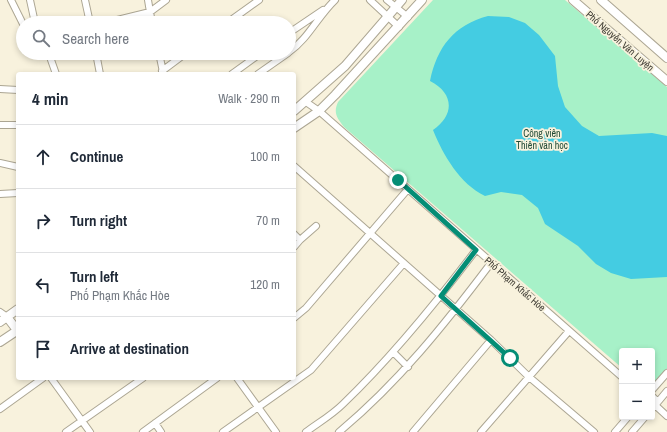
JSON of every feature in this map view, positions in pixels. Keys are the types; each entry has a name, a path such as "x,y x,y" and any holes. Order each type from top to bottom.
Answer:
{"main road":[{"path":"296,110 345,66 402,0"},
{"path":"296,127 319,111 399,27 422,0"},
{"name":"Phố Nguyễn Văn Luyện","path":"573,0 667,81"},
{"name":"Phố Nguyễn Văn Luyện","path":"601,0 667,58"},
{"path":"16,310 2,317 16,329"},
{"path":"0,342 16,332"}],"street":[{"path":"11,0 19,16"},
{"path":"30,0 33,16"},
{"path":"85,0 88,16"},
{"path":"148,0 151,16"},
{"path":"134,16 150,12 166,0"},
{"path":"237,16 259,0"},
{"path":"296,47 324,10 335,0"},
{"path":"370,0 399,27"},
{"path":"387,0 408,17"},
{"path":"296,28 324,10"},
{"path":"51,60 55,72"},
{"path":"97,60 100,72"},
{"path":"160,60 163,72 178,60"},
{"path":"235,72 251,60"},
{"path":"261,72 278,60"},
{"path":"0,89 16,90"},
{"name":"Phố Phạm Khắc Hòe","path":"306,102 319,111 619,374"},
{"path":"0,125 16,125"},
{"path":"0,163 16,167"},
{"path":"296,168 491,340 528,376 594,432"},
{"path":"296,316 306,308 408,189"},
{"path":"0,194 16,193"},
{"path":"296,245 316,226"},
{"path":"296,236 300,240"},
{"path":"306,432 342,406 393,352 441,296 476,250"},
{"path":"223,432 311,370 404,263"},
{"path":"339,432 408,368 491,263"},
{"path":"482,432 528,376 569,331"},
{"path":"413,432 491,340"},
{"path":"393,352 408,368"},
{"path":"655,387 667,373"},
{"path":"0,409 40,380"},
{"path":"52,380 90,432"},
{"path":"66,432 140,380"},
{"path":"143,432 214,380"},
{"path":"238,380 276,432"},
{"path":"655,405 667,391"},
{"path":"655,408 667,416"},
{"path":"615,432 625,420"},
{"path":"632,432 642,420"},
{"path":"155,423 161,432"}],"green space":[{"name":"Công viên Thiên văn học","path":"433,0 565,0 667,87 667,372 656,385 655,348 619,348 619,365 344,127 336,112 338,102"}],"water":[{"path":"488,16 509,17 525,23 539,35 555,56 558,86 565,107 582,126 599,136 652,133 667,136 667,277 631,279 611,273 596,264 578,246 545,224 538,208 522,195 501,192 485,196 468,184 453,168 433,130 445,118 449,104 444,92 430,81 437,58 449,39 466,25"}],"route":[{"path":"398,180 476,250 441,296 510,358"}]}
